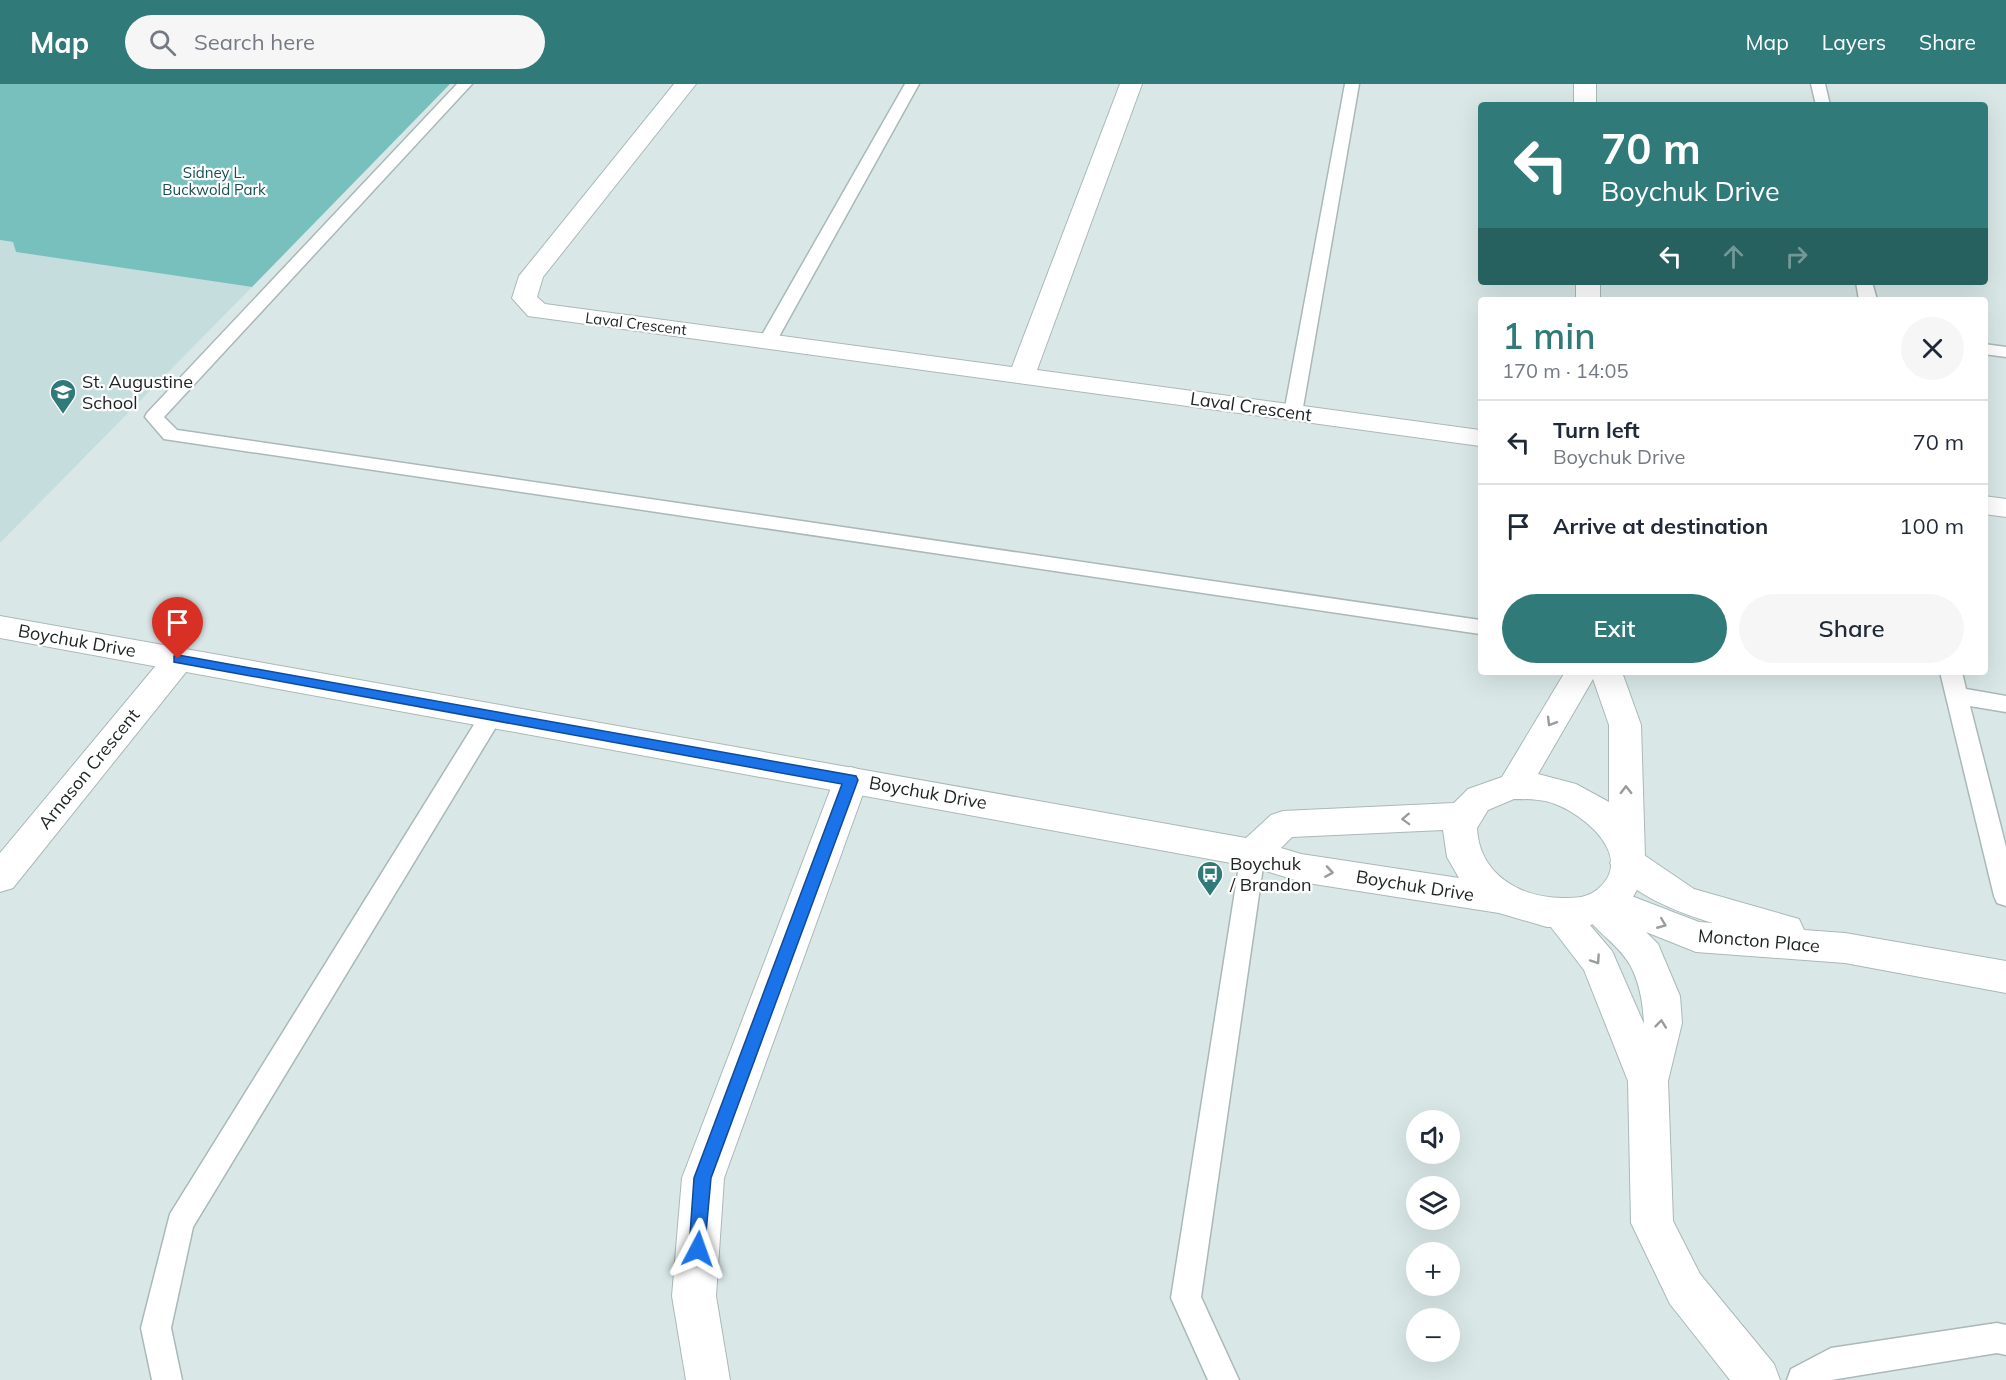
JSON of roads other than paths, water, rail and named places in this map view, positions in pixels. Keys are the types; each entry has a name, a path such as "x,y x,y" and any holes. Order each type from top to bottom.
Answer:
{"street":[{"name":"Laval Crescent","path":"685,84 531,276 524,298 537,311 1478,438"},
{"path":"1022,375 1131,84"},
{"path":"1585,84 1585,102"},
{"path":"1988,506 2006,508"},
{"name":"Boychuk Drive","path":"0,627 1253,853 1301,868 1507,900"},
{"name":"Arnason Crescent","path":"0,878 178,659"},
{"path":"1514,786 1579,675"},
{"path":"1607,675 1625,725 1628,856 1626,878 1604,905 1559,914 1531,910 1507,900 1487,887 1471,870 1462,852 1460,833 1464,816 1475,802 1493,792 1514,786 1538,787 1562,792 1585,802 1604,816 1628,856"},
{"path":"708,1380 694,1296 703,1178 851,780"},
{"path":"1253,853 1283,824 1464,816"},
{"name":"Moncton Place","path":"1628,856 1683,900 1845,948"},
{"path":"1604,905 1645,955 1661,996 1663,1023 1648,1081 1652,1223 1685,1289 1758,1380"},
{"name":"Moncton Place","path":"1604,905 1696,937 1845,948 2006,977"},
{"path":"1559,914 1599,963 1648,1081"}],"lane":[{"path":"465,84 153,417 171,435 1478,627"},
{"path":"767,342 912,84"},
{"path":"1293,413 1352,84"},
{"path":"1818,84 1822,102"},
{"path":"1988,350 2006,352"},
{"path":"1952,675 2006,896"},
{"path":"1958,696 2006,704"},
{"path":"167,1380 156,1328 180,1223 491,716"},
{"path":"1224,1380 1186,1298 1253,853"},
{"path":"1802,1380 1832,1363 1997,1338 2006,1340"}],"place":[{"name":"St. Augustine School","path":"63,415"},
{"name":"Boychuk / Brandon","path":"1210,897"}],"park label":[{"name":"Sidney L. Buckwold Park","path":"214,182"}]}
